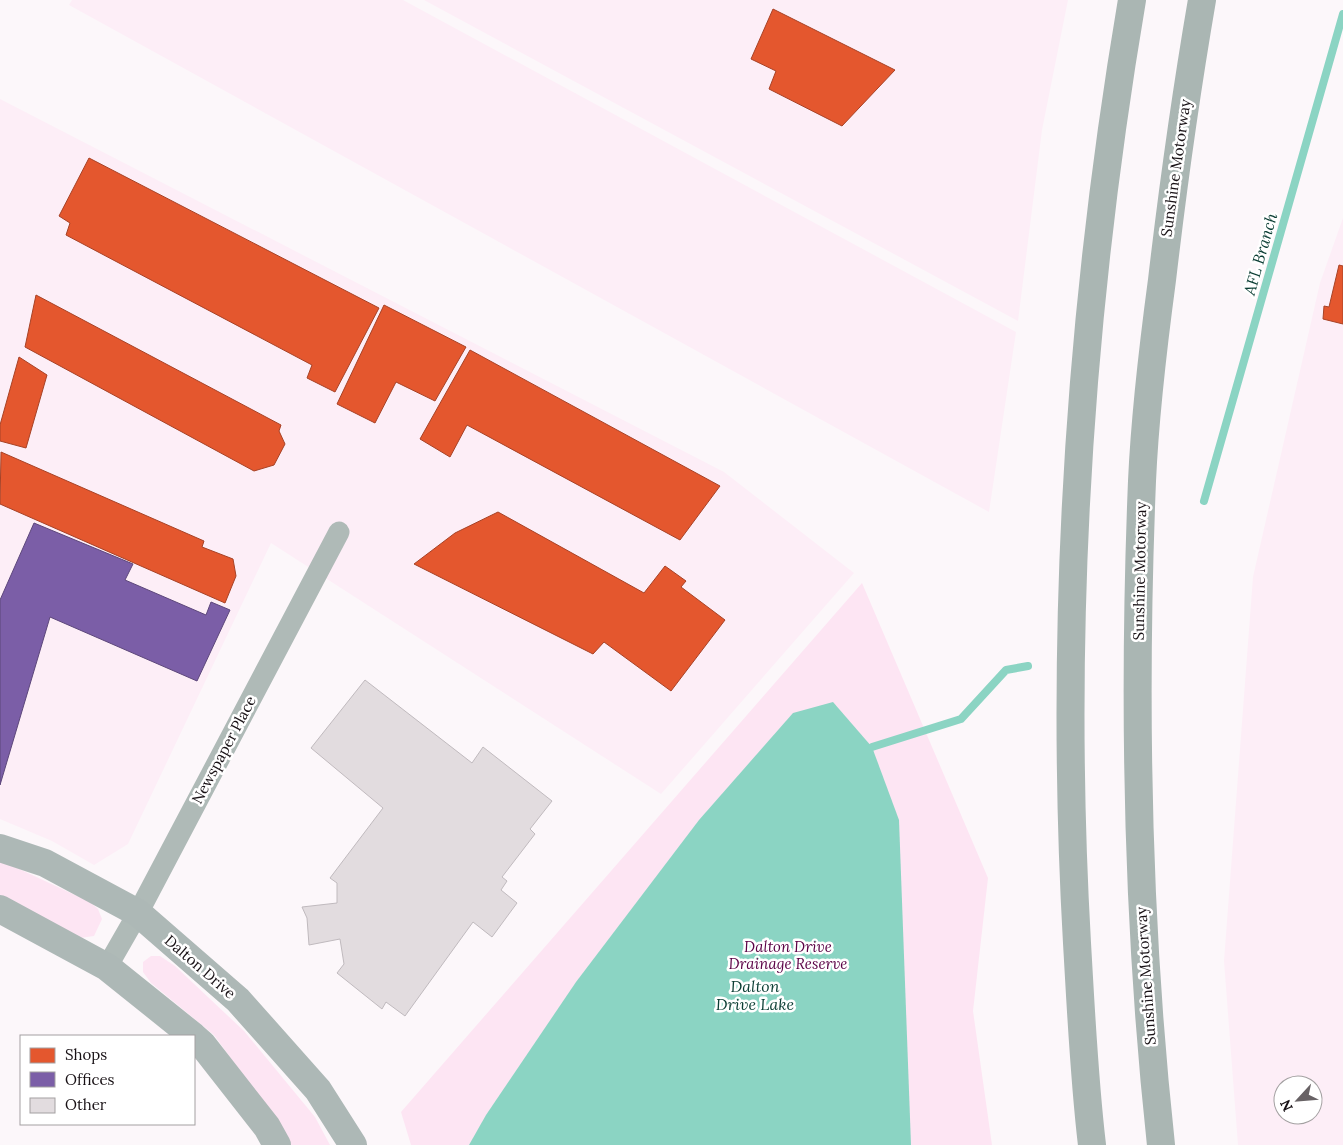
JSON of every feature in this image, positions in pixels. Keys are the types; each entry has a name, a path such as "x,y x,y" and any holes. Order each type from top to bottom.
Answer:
{"highway":[{"path":"1092,1145 1081,1025 1071,824 1069,766 1071,595 1083,395 1095,255 1113,112 1132,0"},
{"name":"Sunshine Motorway","path":"1161,1145 1148,1028 1141,901 1138,725 1142,479 1154,341 1172,197 1202,0"}],"main road":[{"name":"Dalton Drive","path":"0,848 45,863 138,914 238,1000 318,1090 353,1145"},
{"path":"0,909 107,967 191,1035"},
{"path":"195,1039 202,1044 267,1127 277,1145"}],"street":[{"name":"Newspaper Place","path":"107,967 138,914 339,532"}],"shaded area":[{"path":"72,0 403,0 1016,332 989,512 69,5"},
{"path":"424,0 1068,0 1042,130 1018,321"},
{"path":"0,99 724,472 854,573 661,794 271,543 128,844 94,865 52,841 0,819"},
{"path":"1343,218 1343,1145 1238,1145 1224,961 1253,577 1320,283"}],"green space":[{"name":"Dalton Drive Lake","path":"862,583 988,878 973,1011 992,1145 411,1145 401,1112"},
{"path":"0,860 90,902 98,909 102,919 94,936 80,938 0,899"},
{"path":"151,956 160,956 175,966 244,1031 315,1117 330,1145 291,1145 277,1122 214,1035 151,983 143,972 143,962"}],"water":[{"name":"Dalton Drive Lake","path":"833,702 872,747 899,820 911,1145 469,1145 486,1115 576,982 699,820 793,713"}],"building: Shops":[{"path":"773,9 895,70 842,126 769,89 776,71 751,59"},
{"path":"89,158 379,308 335,392 307,378 312,365 66,235 70,223 59,216"},
{"path":"1339,265 1343,266 1343,324 1323,319 1324,306 1329,307"},
{"path":"36,295 281,425 279,431 285,444 274,465 254,471 25,347"},
{"path":"384,305 466,347 435,401 396,382 375,423 337,404"},
{"path":"470,350 720,486 680,540 467,425 450,457 420,439"},
{"path":"19,357 47,375 26,448 0,441 0,425"},
{"path":"1,452 204,541 202,547 233,559 236,576 225,603 0,504"},
{"path":"498,512 644,593 665,566 686,581 681,587 725,620 671,691 604,642 593,654 414,564 455,533"}],"building: Offices":[{"path":"34,523 133,564 125,580 206,615 211,602 230,610 197,681 50,617 0,785 0,600"}],"building: Other":[{"path":"365,680 472,763 483,747 552,801 530,829 535,834 502,877 507,881 501,890 517,903 492,937 473,922 405,1016 386,1002 382,1009 337,973 344,964 340,939 309,945 307,918 302,907 337,903 337,883 330,878 383,808 311,748"}],"waterway":[{"name":"AFL Branch","path":"1204,501 1343,14"},
{"name":"AFL Branch","path":"872,747 961,719 1006,670 1028,666"}],"park label":[{"name":"Dalton Drive Drainage Reserve","path":"788,956"}]}
